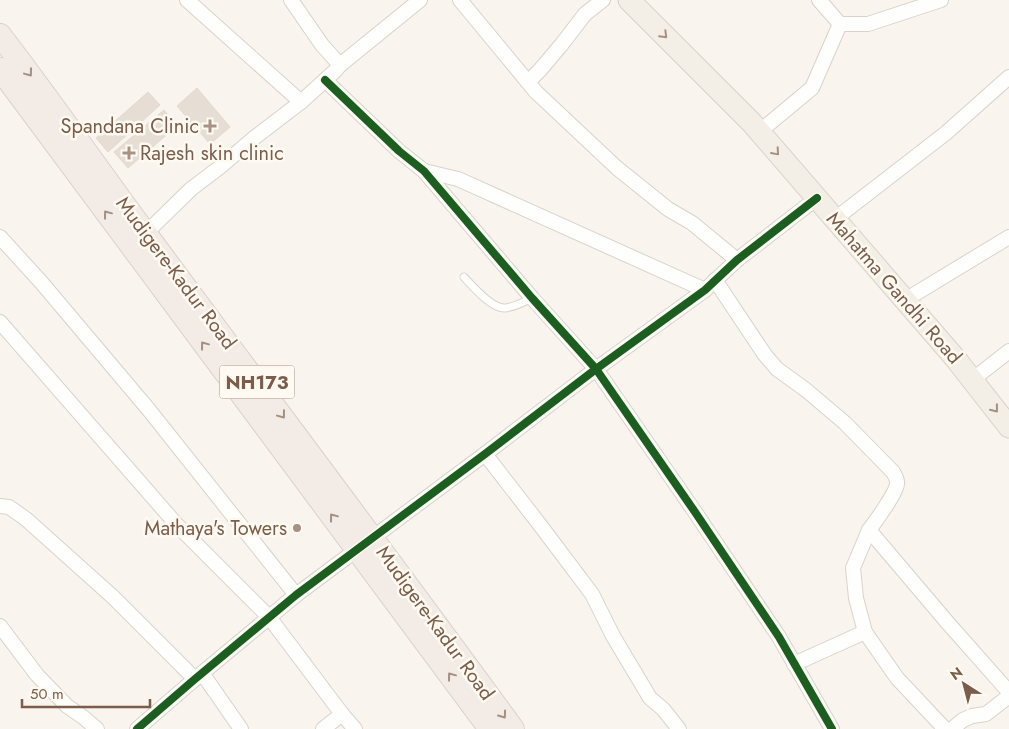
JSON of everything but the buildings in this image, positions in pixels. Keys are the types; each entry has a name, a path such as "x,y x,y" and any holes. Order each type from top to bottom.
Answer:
{"highway":[{"name":"Mudigere-Kadur Road","path":"0,34 146,233 365,543 490,729"},
{"name":"Mudigere-Kadur Road","path":"0,69 365,543 513,729"}],"main road":[{"name":"Mahatma Gandhi Road","path":"630,0 759,132 955,358 1009,426"}],"street":[{"path":"188,0 301,102"},
{"path":"292,0 322,45 340,65"},
{"path":"146,233 190,189 301,102 340,65 420,0"},
{"path":"460,0 536,92 617,168 668,209 692,223 738,260"},
{"path":"528,82 575,29 585,14 603,0"},
{"path":"818,0 840,24 868,24 941,0"},
{"path":"759,132 812,88 840,24"},
{"path":"835,220 946,133 1009,77"},
{"path":"325,80 399,151 424,171 532,298 596,369 779,637 832,729"},
{"path":"424,171 458,179 705,290"},
{"path":"137,729 296,595 596,369 705,290 738,260 817,198"},
{"path":"0,237 41,282 149,410 296,595"},
{"path":"905,300 1009,238"},
{"path":"715,280 765,355 777,369 806,390 845,423 893,472 897,484 886,507 870,530 853,568 856,598 865,632 897,678 945,729"},
{"path":"0,322 177,526 269,617 355,729"},
{"path":"972,380 1009,351"},
{"path":"485,454 592,594 613,636 650,698 663,709 679,729"},
{"path":"0,506 9,507 26,519 113,597 198,676 241,729"},
{"path":"870,530 1009,694 986,714 972,716 963,720 952,729"},
{"path":"0,626 37,676 67,706 96,729"},
{"path":"794,664 865,632"},
{"path":"323,729 342,714"}],"lane":[{"path":"464,277 488,301 503,308 512,307 532,298"}],"cycle path":[{"path":"325,80 399,151 424,171 532,298 596,369 779,637 832,729"},
{"path":"137,729 296,595 596,369 705,290 737,260 817,198"}],"place":[{"name":"Spandana Clinic","path":"210,126"},
{"name":"Rajesh skin clinic","path":"129,153"},
{"name":"Mathaya's Towers","path":"297,528"}]}
